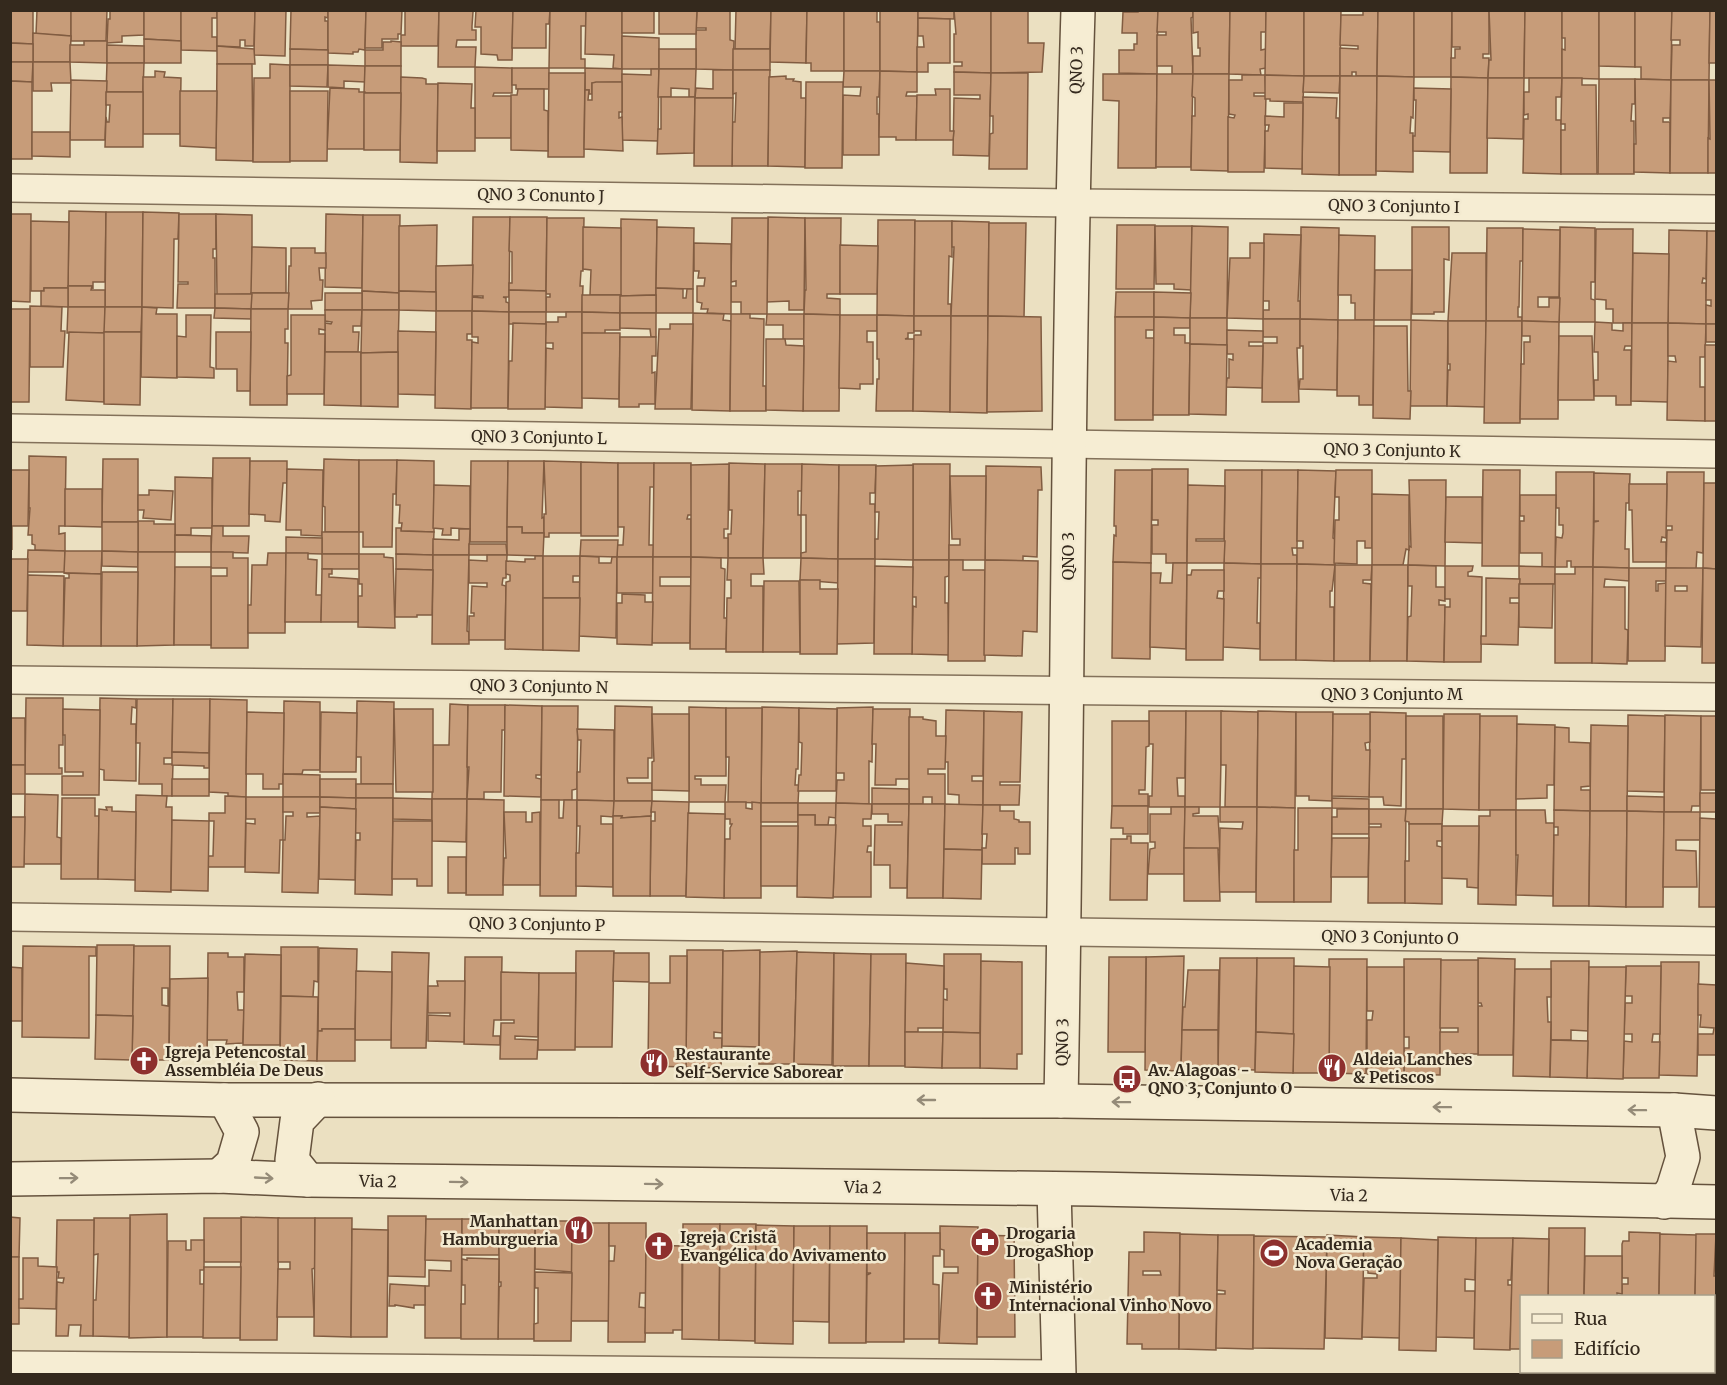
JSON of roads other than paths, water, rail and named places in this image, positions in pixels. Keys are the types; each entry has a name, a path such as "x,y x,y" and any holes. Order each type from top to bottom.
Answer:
{"main road":[{"name":"QNO 3","path":"1060,1101 1068,691 1068,446 1072,203 1078,10"},
{"path":"10,1095 225,1100 1060,1101 1674,1110 1716,1113"},
{"path":"308,1180 292,1160 297,1122 318,1099"},
{"path":"219,1176 233,1162 242,1131 225,1100"},
{"path":"1664,1202 1674,1189 1683,1157 1674,1110"},
{"name":"Via 2","path":"10,1179 219,1176 308,1180 1054,1189 1716,1202"},
{"path":"1054,1189 1059,1374"}],"street":[{"name":"QNO 3 Conunto J","path":"10,188 1072,203"},
{"name":"QNO 3 Conjunto I","path":"1072,203 1716,209"},
{"name":"QNO 3 Conjunto L","path":"10,428 1068,446"},
{"name":"QNO 3 Conjunto K","path":"1068,446 1716,454"},
{"name":"QNO 3 Conjunto N","path":"10,680 1068,691"},
{"name":"QNO 3 Conjunto M","path":"1068,691 1716,697"},
{"name":"QNO 3 Conjunto P","path":"10,917 1064,932"},
{"name":"QNO 3 Conjunto O","path":"1064,932 1716,941"},
{"path":"10,1365 1059,1374"}],"place":[{"name":"Igreja Petencostal Assembléia De Deus","path":"144,1061"},
{"name":"Restaurante Self-Service Saborear","path":"654,1063"},
{"name":"Aldeia Lanches & Petiscos","path":"1332,1068"},
{"name":"Av. Alagoas - QNO 3, Conjunto O","path":"1127,1079"},
{"name":"Manhattan Hamburgueria","path":"579,1230"},
{"name":"Drogaria DrogaShop","path":"985,1242"},
{"name":"Igreja Cristã Evangélica do Avivamento","path":"659,1246"},
{"name":"Academia Nova Geração","path":"1274,1253"},
{"name":"Ministério Internacional Vinho Novo","path":"988,1296"}]}
